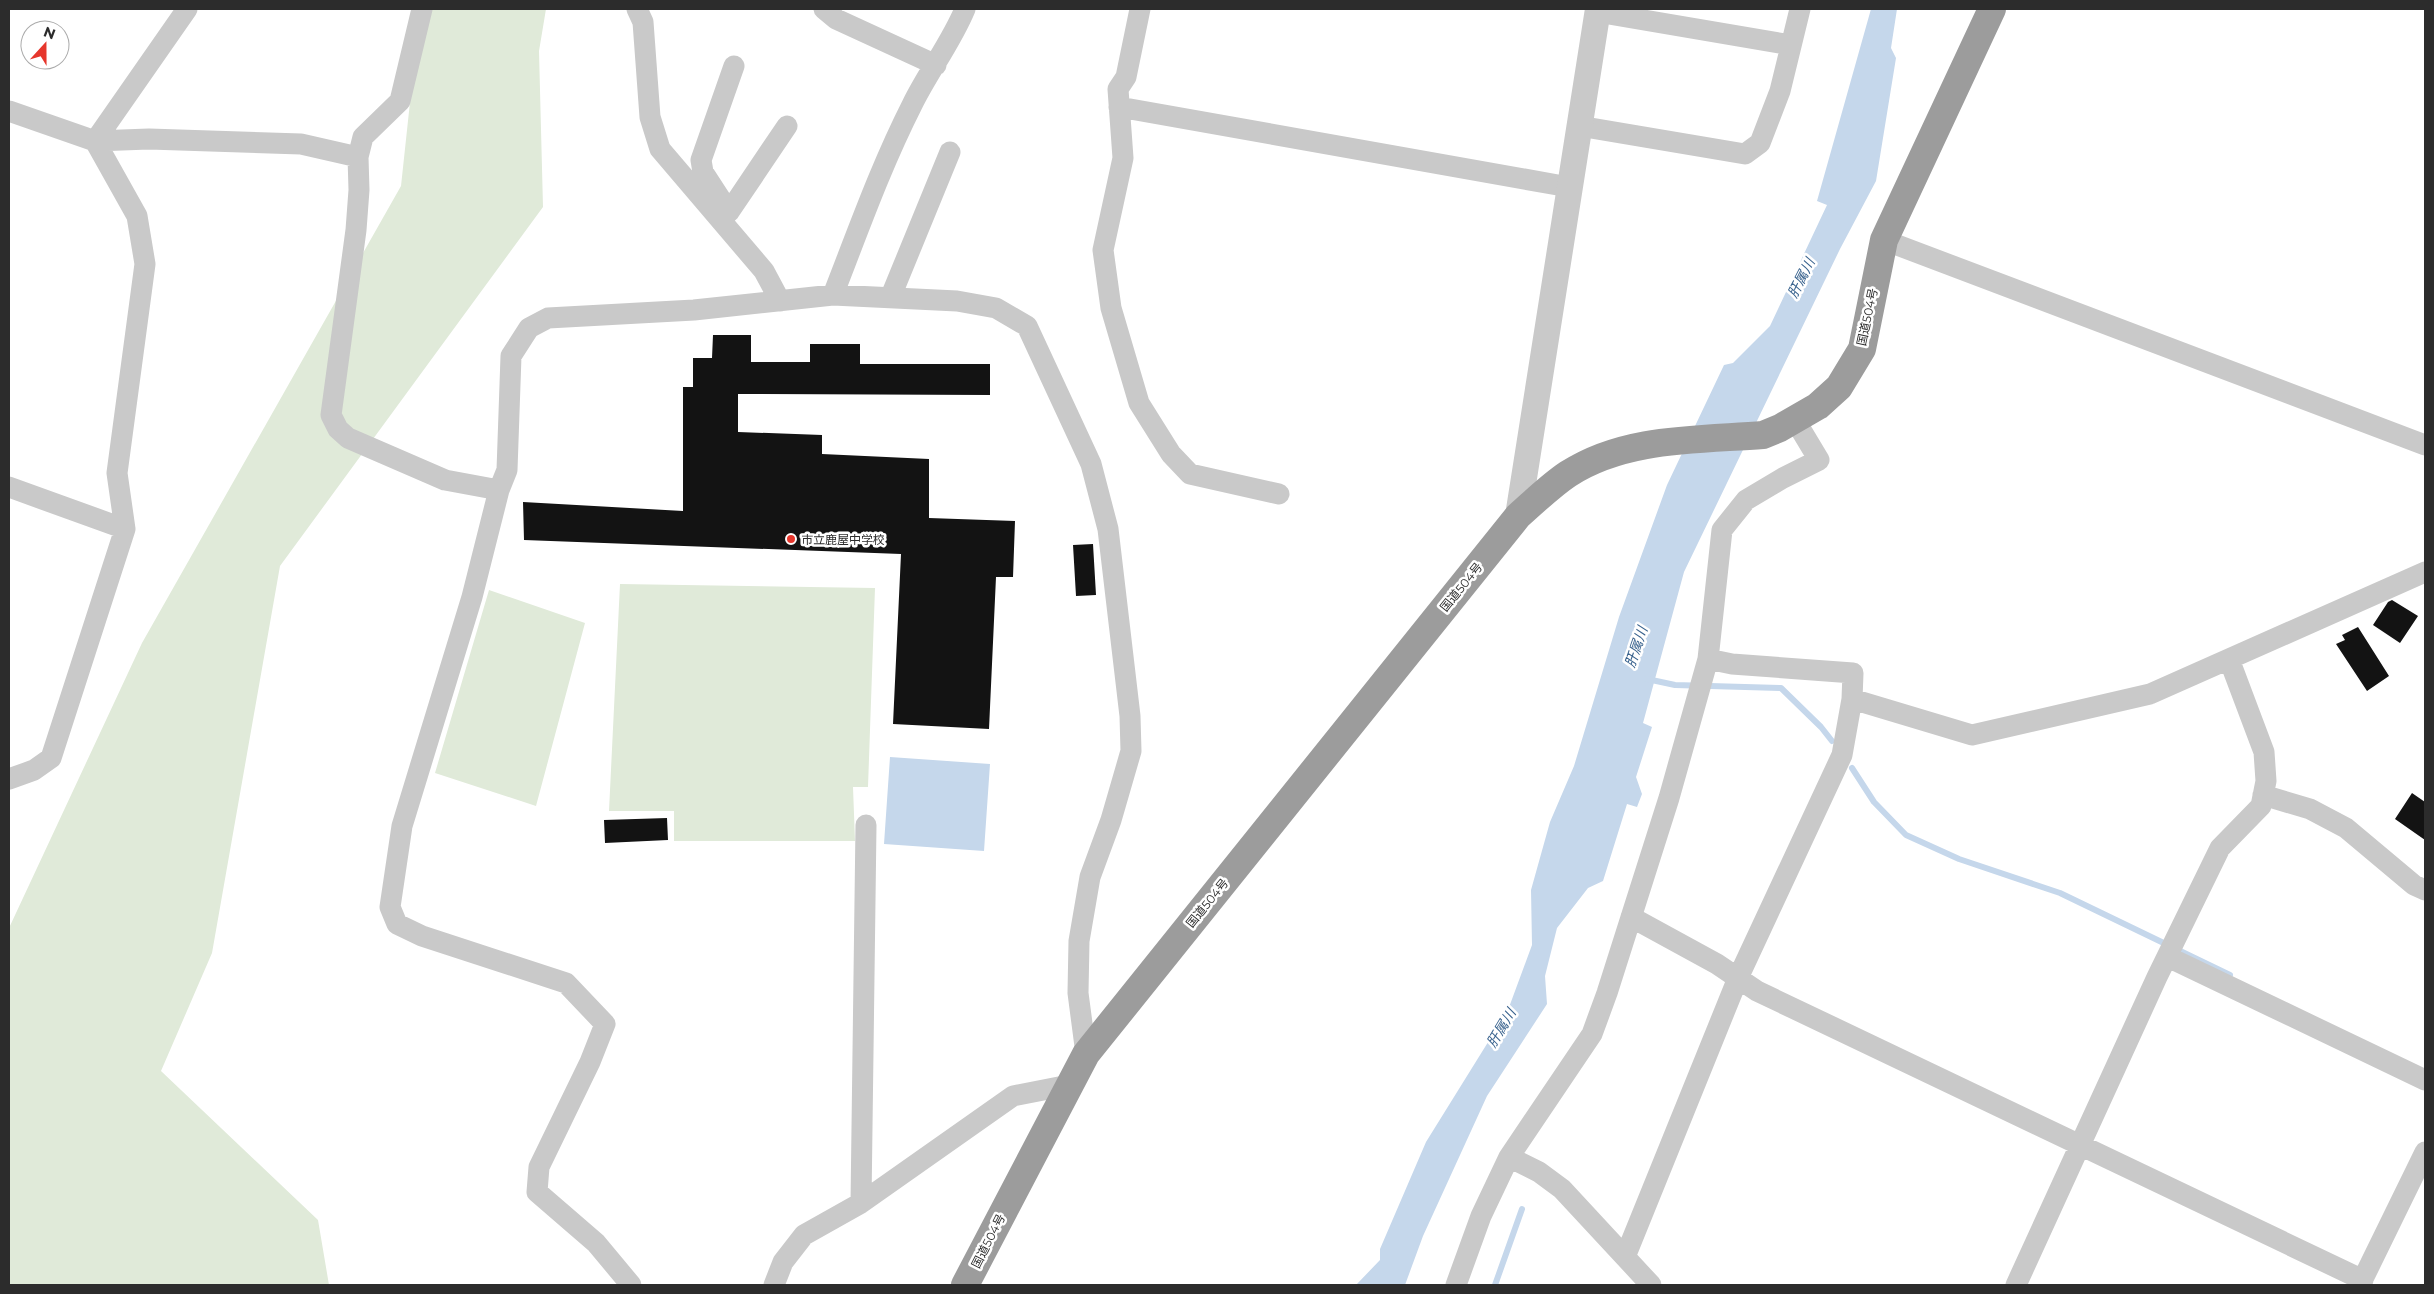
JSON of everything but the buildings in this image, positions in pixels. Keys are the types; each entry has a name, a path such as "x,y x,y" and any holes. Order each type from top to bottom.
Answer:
{"highway":[{"name":"国道504号","path":"965,1285 1086,1054 1518,516 1568,474 1593,461 1634,446 1763,435 1795,420 1818,406 1839,387 1862,349 1884,240 1992,9"}],"street":[{"path":"95,141 187,9"},
{"path":"422,9 400,101 363,137 358,157 359,190 356,230 331,415 338,429 348,438 445,480 499,490"},
{"path":"637,9 643,22 650,117 660,149 728,219"},
{"path":"824,9 836,19 936,65"},
{"path":"833,294 871,198 912,104 958,27 965,9"},
{"path":"1140,9 1126,77 1118,89 1123,158 1103,250 1111,308 1139,403 1171,454 1190,474 1279,494"},
{"path":"1579,126 1745,154 1760,143 1780,91 1800,9"},
{"path":"1518,516 1598,10 1792,44"},
{"path":"734,66 700,160 703,172 728,219 764,271 780,301"},
{"path":"1119,106 1569,187"},
{"path":"9,111 95,141 149,139 301,144 358,157"},
{"path":"728,219 787,126"},
{"path":"9,779 34,770 51,758 125,529 117,473 145,264 137,216 95,141"},
{"path":"891,296 950,152"},
{"path":"1884,240 2425,445"},
{"path":"631,1285 596,1243 537,1192 539,1167 590,1062 605,1024 566,983 422,936 397,924 390,907 402,826 472,597 499,490 507,470 512,356 529,328 548,318 694,310 833,294 956,301 996,308 1027,326 1091,464 1108,528 1130,716 1131,750 1110,820 1090,877 1079,941 1078,993 1086,1054"},
{"path":"1456,1285 1481,1216 1509,1157 1592,1034 1607,994 1669,798 1708,658 1722,530 1746,500 1783,478 1819,460 1795,420"},
{"path":"9,487 125,529"},
{"path":"1852,699 1972,735 2150,694 2425,572"},
{"path":"1625,1257 1738,978 1842,755 1852,699 1853,673 1732,664 1708,658"},
{"path":"2016,1285 2201,884 2220,848 2261,806 2266,780 2264,752 2229,659"},
{"path":"2263,795 2310,809 2346,828 2414,885 2425,890"},
{"path":"861,1202 866,825"},
{"path":"1631,917 1717,964 1757,991 2080,1144 2361,1282 2425,1152"},
{"path":"2168,956 2425,1080"},
{"path":"774,1285 783,1262 804,1235 861,1202 1013,1096 1069,1085"},
{"path":"1509,1157 1539,1172 1562,1189 1651,1285"}],"green space":[{"path":"420,9 546,9 539,51 543,207 280,566 212,953 161,1071 318,1220 329,1285 9,1285 9,928 142,643 401,186"},
{"path":"620,584 875,588 868,787 853,787 855,841 674,841 674,811 609,811"},
{"path":"489,590 585,623 536,806 435,773"}],"water":[{"name":"肝属川","path":"1871,9 1897,9 1891,48 1896,58 1876,181 1840,249 1684,572 1643,723 1652,727 1636,777 1642,794 1637,807 1627,804 1603,881 1588,888 1557,928 1545,976 1547,1004 1487,1096 1423,1236 1405,1285 1356,1285 1380,1260 1380,1249 1426,1142 1508,1010 1532,945 1531,890 1550,822 1574,766 1619,617 1667,485 1724,365 1733,363 1770,326 1827,205 1817,201"},
{"path":"890,757 990,764 984,851 884,844"}],"waterway":[{"path":"1647,679 1675,685 1781,688 1821,727 1832,741"},
{"path":"1852,768 1874,802 1906,835 1959,859 2060,893 2230,975"},
{"path":"1495,1285 1522,1209"}],"place":[{"name":"市立鹿屋中学校","path":"791,539"}]}
